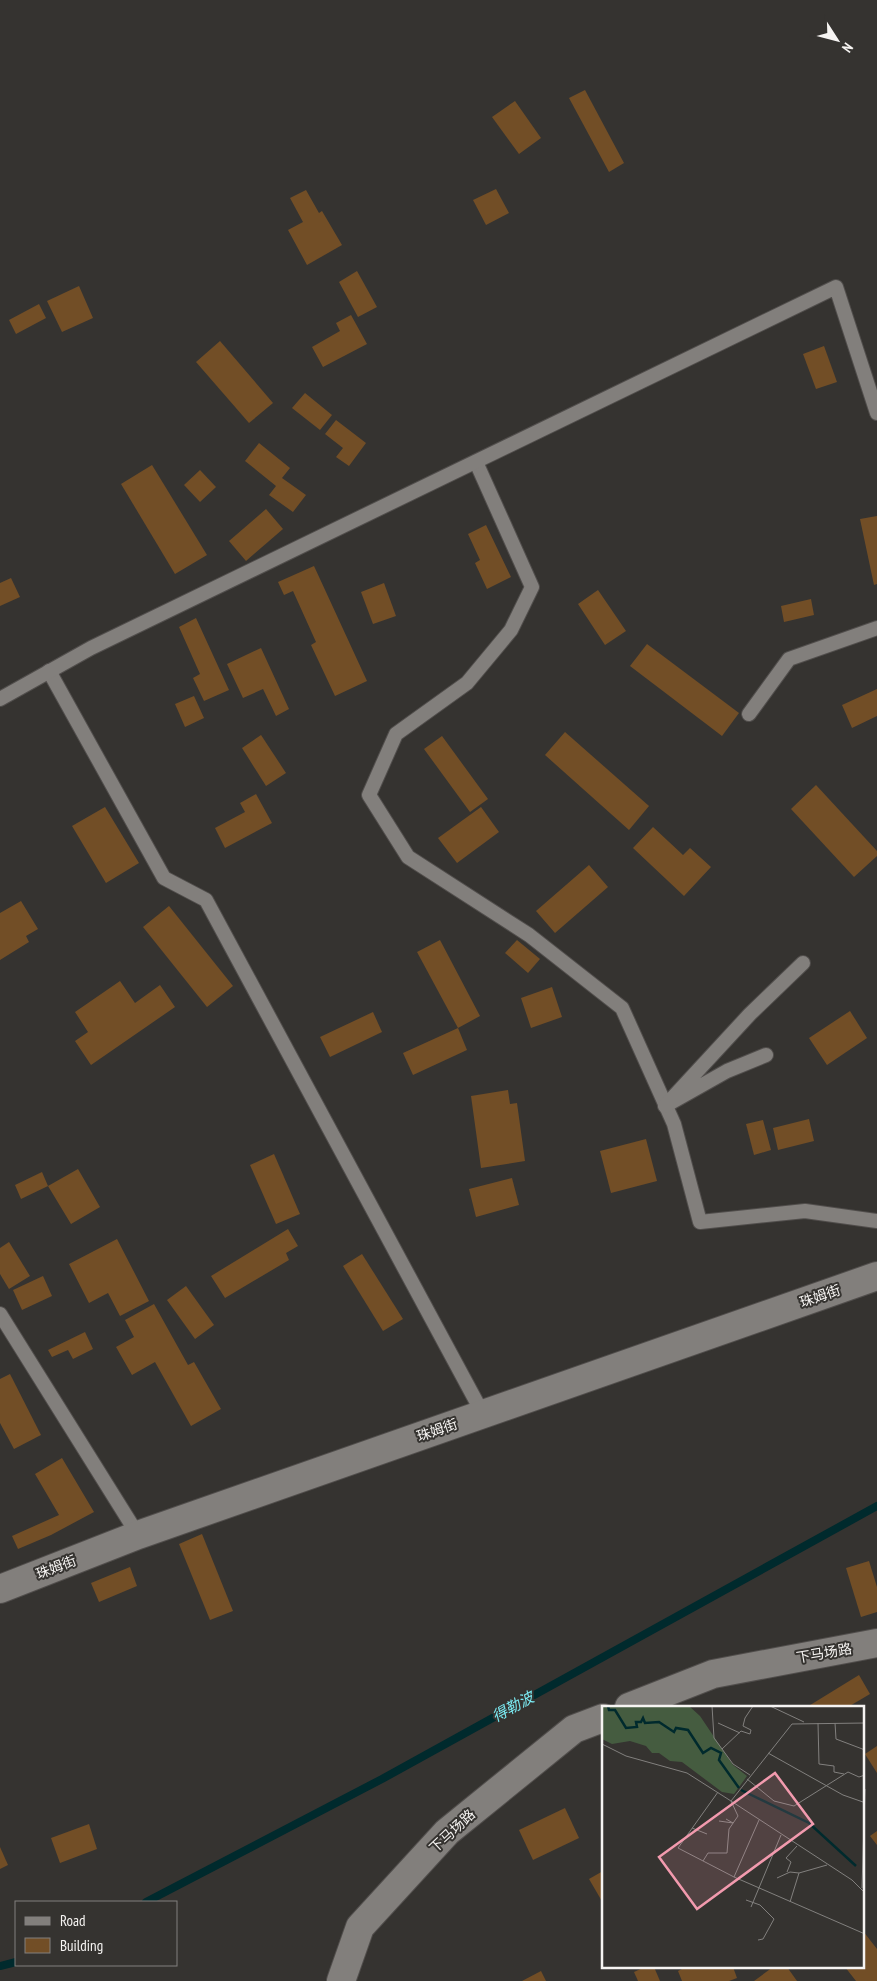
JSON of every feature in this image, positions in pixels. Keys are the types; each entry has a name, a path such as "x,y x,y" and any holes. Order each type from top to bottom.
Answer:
{"main road":[{"name":"珠姆街","path":"0,1589 138,1535 877,1276"},
{"name":"下马场路","path":"632,1706 713,1674 877,1644"},
{"name":"下马场路","path":"341,1981 360,1927 447,1832 574,1729 602,1718"}],"lane":[{"path":"0,699 49,671 836,287 877,413"},
{"path":"476,462 532,587 511,630 467,684 396,734 370,795 408,857 529,935 622,1008 674,1124 700,1222 805,1211 877,1221"},
{"path":"749,714 789,659 877,628"},
{"path":"49,671 164,878 206,900 483,1414"},
{"path":"665,1106 750,1014 803,962"},
{"path":"665,1106 727,1072 766,1055"},
{"path":"0,1314 138,1535"}],"building":[{"path":"585,90 624,163 609,172 569,98"},
{"path":"515,101 541,138 519,154 492,117"},
{"path":"496,189 509,213 486,225 473,200"},
{"path":"306,190 319,213 322,211 342,245 307,265 288,230 303,222 290,198"},
{"path":"357,271 377,307 358,317 339,282"},
{"path":"79,286 93,318 62,332 47,301"},
{"path":"39,304 46,318 16,334 9,320"},
{"path":"351,315 367,344 323,367 312,347 340,331 336,323"},
{"path":"220,341 273,403 249,423 196,362"},
{"path":"824,346 837,382 816,389 803,354"},
{"path":"305,393 332,415 320,430 292,408"},
{"path":"336,420 366,443 349,466 336,457 343,448 325,434"},
{"path":"259,443 290,468 282,478 306,495 293,512 269,495 276,486 245,461"},
{"path":"152,465 207,555 175,574 121,484"},
{"path":"200,470 216,487 200,502 184,485"},
{"path":"266,509 283,529 246,561 229,541"},
{"path":"877,516 877,584 874,585 860,519"},
{"path":"486,525 511,577 487,589 475,563 480,560 468,534"},
{"path":"314,566 367,681 335,696 311,645 316,642 293,591 284,595 278,582"},
{"path":"11,578 20,597 0,606 0,583"},
{"path":"384,583 396,616 373,624 361,592"},
{"path":"598,590 626,631 605,645 578,604"},
{"path":"811,599 814,615 784,622 781,606"},
{"path":"196,618 229,690 204,701 193,678 200,674 179,627"},
{"path":"647,644 739,713 722,736 630,666"},
{"path":"261,648 289,709 276,716 263,689 243,698 227,664"},
{"path":"877,689 877,716 852,728 842,705"},
{"path":"194,696 204,718 185,727 175,704"},
{"path":"565,732 649,806 629,830 545,755"},
{"path":"261,735 286,773 266,786 242,748"},
{"path":"442,736 488,799 470,812 424,749"},
{"path":"816,785 877,851 877,856 854,877 791,809"},
{"path":"256,794 272,823 225,848 215,828 245,812 240,803"},
{"path":"105,807 139,863 106,883 72,826"},
{"path":"481,807 499,832 457,863 438,838"},
{"path":"653,827 683,855 690,848 711,867 684,896 633,848"},
{"path":"589,865 608,887 555,933 536,911"},
{"path":"21,901 38,929 26,936 29,942 0,960 0,913"},
{"path":"169,906 233,986 207,1007 143,927"},
{"path":"440,940 480,1016 458,1028 417,952"},
{"path":"517,940 540,959 528,973 505,953"},
{"path":"120,981 135,1003 160,985 175,1007 91,1065 75,1041 88,1032 75,1012"},
{"path":"552,987 562,1017 531,1028 521,998"},
{"path":"850,1011 867,1038 827,1065 809,1038"},
{"path":"373,1012 382,1032 330,1057 320,1037"},
{"path":"458,1028 467,1050 413,1075 403,1053"},
{"path":"508,1090 510,1104 517,1103 525,1161 481,1168 471,1096"},
{"path":"809,1119 814,1141 778,1150 773,1128"},
{"path":"763,1120 771,1150 754,1155 746,1124"},
{"path":"646,1139 657,1181 611,1193 600,1151"},
{"path":"274,1154 300,1214 276,1224 250,1165"},
{"path":"78,1169 100,1207 71,1224 48,1186"},
{"path":"42,1172 48,1186 21,1199 15,1185"},
{"path":"512,1178 519,1205 476,1217 469,1189"},
{"path":"288,1229 298,1246 286,1253 289,1260 225,1298 211,1276"},
{"path":"117,1239 149,1301 120,1316 108,1293 89,1303 69,1264"},
{"path":"9,1242 30,1276 9,1289 0,1274 0,1248"},
{"path":"362,1254 403,1319 383,1331 343,1266"},
{"path":"43,1276 52,1296 22,1310 13,1290"},
{"path":"186,1286 214,1325 195,1339 167,1300"},
{"path":"154,1304 188,1365 194,1362 221,1409 191,1426 155,1362 132,1375 116,1347 134,1337 125,1320"},
{"path":"85,1332 93,1349 73,1359 68,1350 52,1357 48,1350"},
{"path":"10,1374 41,1435 14,1449 0,1423 0,1379"},
{"path":"62,1458 94,1512 51,1535 18,1549 12,1536 59,1515 35,1474"},
{"path":"202,1534 233,1611 210,1620 179,1544"},
{"path":"869,1561 877,1587 877,1612 861,1617 846,1568"},
{"path":"130,1567 137,1586 99,1602 91,1583"},
{"path":"859,1675 870,1694 850,1706 809,1706"},
{"path":"877,1746 877,1773 865,1754"},
{"path":"565,1808 579,1838 533,1860 519,1830"},
{"path":"89,1824 97,1849 60,1863 51,1838"},
{"path":"877,1831 877,1845 870,1836"},
{"path":"0,1847 8,1865 0,1869"},
{"path":"602,1872 602,1901 589,1879"},
{"path":"864,1932 877,1949 877,1981 856,1981 846,1968 864,1968"},
{"path":"643,1968 654,1968 660,1981 638,1981 634,1972"},
{"path":"684,1968 733,1968 737,1978 729,1981 682,1981 678,1971"},
{"path":"772,1968 788,1968 797,1981 754,1981"},
{"path":"541,1971 546,1981 522,1981"}],"waterway":[{"name":"得勒波","path":"148,1901 382,1779 877,1506"},
{"name":"得勒波","path":"0,1966 15,1962"}]}
